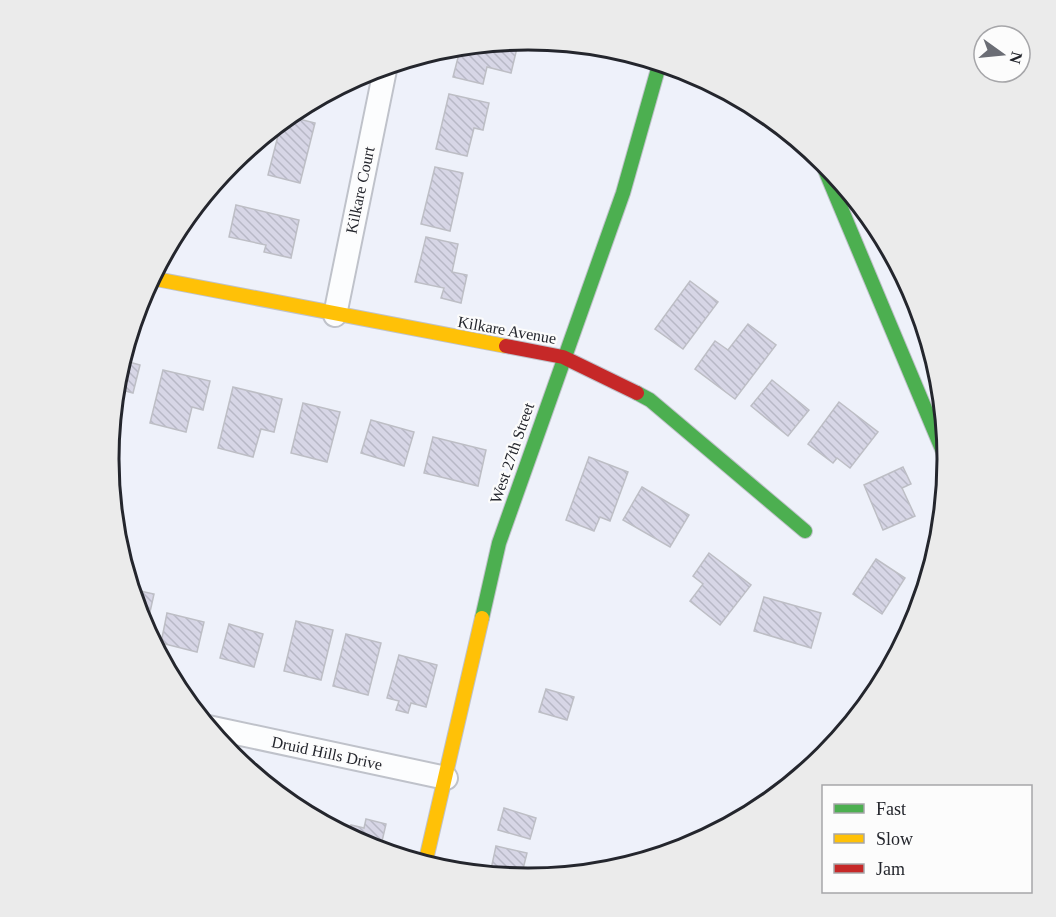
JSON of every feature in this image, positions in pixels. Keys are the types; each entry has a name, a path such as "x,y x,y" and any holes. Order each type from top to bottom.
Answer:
{"street":[{"name":"West 27th Street","path":"427,855 499,543 623,193 658,71"},
{"name":"Kilkare Court","path":"334,315 384,76"},
{"path":"831,183 936,435"},
{"name":"Kilkare Avenue","path":"160,280 334,315 563,357 650,400 805,531"},
{"name":"Druid Hills Drive","path":"222,730 446,778"}],"building":[{"path":"517,50 511,73 487,67 483,84 453,77 459,55"},
{"path":"449,94 489,103 483,130 474,128 467,156 436,149"},
{"path":"299,119 315,123 300,183 268,175 278,135"},
{"path":"435,167 463,173 450,231 421,224"},
{"path":"236,205 299,220 291,258 264,252 266,245 229,237"},
{"path":"426,237 458,244 452,272 467,275 461,303 441,298 444,288 415,282"},
{"path":"690,281 718,302 683,349 655,329"},
{"path":"748,324 776,345 735,399 695,369 715,341 728,350"},
{"path":"131,362 140,365 133,393 125,391"},
{"path":"163,370 210,381 203,410 192,407 186,432 150,423"},
{"path":"772,380 809,410 788,436 751,406"},
{"path":"233,387 282,399 274,432 261,429 253,457 218,448"},
{"path":"839,402 878,432 850,468 837,458 833,463 808,444"},
{"path":"303,403 340,412 327,462 291,453"},
{"path":"371,420 414,432 404,466 361,453"},
{"path":"433,437 486,450 478,486 424,473"},
{"path":"589,457 628,472 610,521 600,517 594,531 566,520"},
{"path":"903,467 911,484 902,488 915,516 883,530 864,485"},
{"path":"642,487 689,515 670,547 623,520"},
{"path":"709,553 751,585 720,625 690,601 703,584 693,576"},
{"path":"876,559 905,578 882,614 853,594"},
{"path":"141,591 154,594 150,614"},
{"path":"764,597 821,613 811,648 754,631"},
{"path":"167,613 204,622 197,652 164,644 162,640"},
{"path":"296,621 333,630 321,680 284,671"},
{"path":"229,624 263,634 254,667 220,658"},
{"path":"346,634 381,643 368,695 333,686"},
{"path":"399,655 437,665 426,707 411,703 408,713 396,710 399,701 387,698"},
{"path":"546,689 574,697 567,720 539,712"},
{"path":"504,808 536,818 530,839 498,830"},
{"path":"366,819 386,824 382,840 351,827 364,828"},
{"path":"496,846 527,853 523,868 492,866"}],"traffic: fast":[{"path":"482,618 499,543 623,193 658,71"},
{"path":"831,183 936,435"},
{"path":"637,393 650,400 805,531"}],"traffic: slow":[{"path":"160,280 506,346"},
{"path":"427,855 482,618"}],"traffic: jam":[{"path":"506,346 563,357 637,393"}]}
